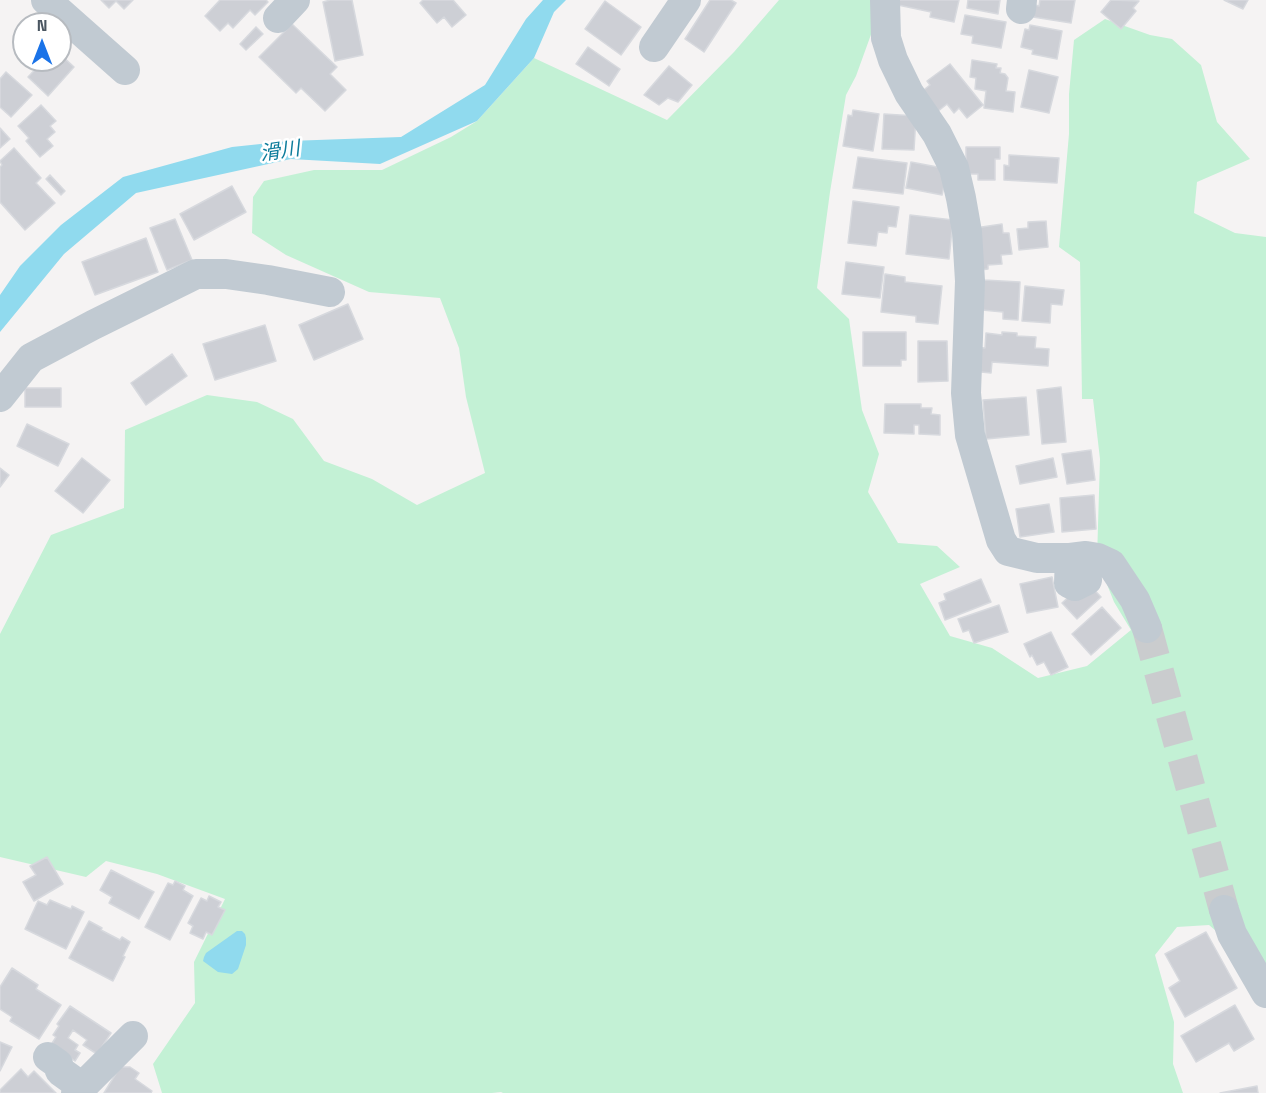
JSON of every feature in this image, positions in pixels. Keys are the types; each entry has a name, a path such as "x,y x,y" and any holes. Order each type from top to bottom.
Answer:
{"street":[{"path":"46,0 125,70"},
{"path":"654,47 686,0"},
{"path":"885,0 886,38 893,60 909,93 937,134 950,159 961,198 967,232 970,280 966,393 970,435 1001,540 1008,551 1079,569 1086,556 1111,564 1135,600 1147,628"},
{"path":"0,397 31,358 196,274 226,274 330,292"},
{"path":"1224,910 1232,934 1266,993"},
{"path":"48,1056 58,1064 60,1071 79,1090 133,1036"}],"green space":[{"path":"779,0 878,0 873,29 856,76 846,95 817,288 849,319 862,410 879,454 868,492 898,543 937,546 960,567 920,584 950,636 992,648 1038,678 1087,666 1131,630 1114,602 1097,559 1100,459 1093,399 1082,399 1080,262 1059,247 1069,134 1069,94 1074,40 1105,19 1150,35 1172,39 1201,65 1217,122 1250,159 1197,182 1194,213 1235,233 1266,237 1266,1006 1234,946 1209,925 1177,927 1155,955 1174,1022 1173,1064 1183,1093 162,1093 153,1064 195,1003 194,962 225,899 157,874 106,861 86,877 0,857 0,634 51,535 124,508 125,430 207,395 257,402 293,419 324,461 372,479 417,505 485,473 466,397 459,348 440,298 369,292 286,255 252,233 253,197 264,181 314,170 382,170 451,137 477,121 534,58 667,120 734,52"}],"water":[{"name":"滑川","path":"543,0 566,0 554,12 534,58 477,121 380,164 291,159 136,193 64,254 0,332 0,295 20,266 61,225 123,177 232,147 289,141 401,137 485,85 526,19"},
{"path":"237,931 242,931 246,938 238,969 232,974 218,972 203,961 206,953"}],"building":[{"path":"101,0 133,0 124,9 116,1 109,8"},
{"path":"220,0 266,0 268,2 255,15 250,10 233,28 228,23 220,31 205,16"},
{"path":"352,0 363,55 335,61 323,2"},
{"path":"423,0 453,0 466,15 452,27 444,17 437,23 420,3"},
{"path":"710,0 731,0 736,3 704,52 685,39"},
{"path":"899,0 959,0 954,22 930,17 931,12 898,5"},
{"path":"968,0 1000,0 998,14 967,8"},
{"path":"1040,0 1075,0 1071,23 1033,17 1035,5 1039,6"},
{"path":"1111,0 1139,1 1133,8 1136,11 1121,29 1101,12"},
{"path":"1224,0 1248,0 1243,9"},
{"path":"605,1 641,27 621,55 585,29"},
{"path":"965,15 1006,22 1001,48 972,43 973,36 961,34"},
{"path":"292,24 337,67 330,74 346,90 325,111 301,88 296,93 259,57"},
{"path":"1030,25 1062,31 1057,59 1032,54 1033,50 1021,47 1025,29 1029,30"},
{"path":"256,27 263,34 246,50 240,44"},
{"path":"588,47 620,69 609,86 576,64"},
{"path":"972,60 997,64 996,68 1001,68 1000,73 1005,74 1008,78 1006,91 1015,92 1013,112 984,108 986,91 975,89 976,78 970,77"},
{"path":"950,64 983,105 967,118 959,108 954,113 947,104 937,112 921,92 930,85 927,81"},
{"path":"669,66 692,85 678,102 668,98 659,105 644,95"},
{"path":"1029,70 1058,77 1049,113 1021,107"},
{"path":"6,72 32,95 11,117 0,107 0,79"},
{"path":"33,72 70,72 48,96 28,77"},
{"path":"41,105 56,121 50,126 55,132 47,139 53,146 40,157 26,141 29,138 18,126"},
{"path":"853,110 879,114 873,151 843,146 848,115 852,116"},
{"path":"884,114 916,116 914,150 882,149"},
{"path":"0,128 10,139 0,148"},
{"path":"966,147 1000,147 1000,159 995,159 995,180 978,180 978,174 966,174"},
{"path":"14,148 41,178 36,183 55,203 25,230 0,202 0,167 2,165 0,161"},
{"path":"1009,155 1059,158 1057,183 1004,180 1004,165 1009,166"},
{"path":"858,157 907,163 903,194 853,188"},
{"path":"911,162 948,169 942,195 906,188"},
{"path":"50,175 65,191 61,195 46,179"},
{"path":"232,186 246,212 194,240 180,214"},
{"path":"853,201 899,207 896,227 888,226 887,233 878,232 876,246 848,243"},
{"path":"910,215 953,220 949,259 906,254"},
{"path":"175,219 192,260 167,270 150,228"},
{"path":"1046,221 1048,247 1019,250 1017,229 1028,228 1028,222"},
{"path":"1002,224 1003,233 1009,233 1012,254 1001,255 1002,264 988,265 988,269 980,270 975,228"},
{"path":"146,238 158,272 95,295 82,262"},
{"path":"846,262 884,267 880,298 842,294"},
{"path":"885,274 905,277 905,282 942,286 938,324 916,322 916,316 881,312"},
{"path":"984,280 1020,282 1018,320 1003,319 1003,312 982,310"},
{"path":"1025,286 1064,290 1062,305 1051,304 1050,323 1022,321"},
{"path":"348,304 363,339 314,360 299,325"},
{"path":"265,325 276,361 215,380 203,344"},
{"path":"863,332 906,332 906,360 901,360 901,366 863,366"},
{"path":"1002,332 1036,337 1035,348 1049,349 1048,366 992,362 991,373 971,371 973,347 985,348 986,333 1002,335"},
{"path":"918,341 947,341 948,381 918,382"},
{"path":"172,354 187,376 146,405 131,383"},
{"path":"1061,387 1066,442 1042,444 1037,390"},
{"path":"25,388 61,388 61,407 25,407"},
{"path":"1026,397 1029,435 986,439 983,400"},
{"path":"885,404 921,404 921,408 932,408 931,414 940,415 940,435 919,434 919,425 914,425 914,434 884,433"},
{"path":"27,424 69,444 58,466 17,446"},
{"path":"1091,450 1095,480 1067,484 1062,454"},
{"path":"82,458 110,480 83,513 55,491"},
{"path":"1053,458 1057,477 1020,484 1016,466"},
{"path":"0,468 9,475 0,487"},
{"path":"1094,495 1096,529 1062,532 1060,498"},
{"path":"1049,504 1054,532 1020,537 1016,509"},
{"path":"1052,577 1058,607 1027,613 1020,584"},
{"path":"981,579 991,602 945,620 939,603 946,600 944,594"},
{"path":"1086,581 1101,597 1077,619 1062,603"},
{"path":"999,605 1008,632 974,643 969,630 963,632 958,619"},
{"path":"1102,607 1121,628 1091,655 1072,634"},
{"path":"1051,632 1068,667 1051,675 1044,662 1037,665 1032,655 1030,657 1024,644"},
{"path":"47,857 63,884 34,901 23,882 36,875 30,866"},
{"path":"111,870 154,892 139,919 109,903 112,897 100,890"},
{"path":"175,881 185,886 183,890 193,896 170,940 145,927 168,883 173,885"},
{"path":"209,896 221,902 218,907 225,910 212,935 206,932 203,939 190,933 193,926 188,923 201,898 207,901"},
{"path":"50,900 84,912 66,949 25,929 38,901 47,905"},
{"path":"89,921 120,940 122,937 130,942 113,981 69,958"},
{"path":"1206,932 1237,988 1185,1017 1169,988 1180,981 1165,954"},
{"path":"12,968 38,985 36,989 61,1005 39,1039 10,1021 12,1017 0,1009 0,987"},
{"path":"1235,1005 1254,1039 1234,1051 1229,1043 1196,1062 1181,1036"},
{"path":"70,1006 111,1033 97,1054 83,1045 87,1040 73,1030 68,1038 78,1045 75,1050 80,1053 75,1061 51,1045 56,1037 53,1035 59,1026 57,1024"},
{"path":"0,1042 12,1047 0,1071"},
{"path":"120,1067 130,1067 139,1073 135,1079 152,1091 151,1093 104,1093"},
{"path":"21,1069 28,1077 34,1071 56,1093 0,1093 0,1090"},
{"path":"1257,1086 1258,1093 1220,1093"}],"tunnel":[{"path":"1147,628 1224,910"}]}
